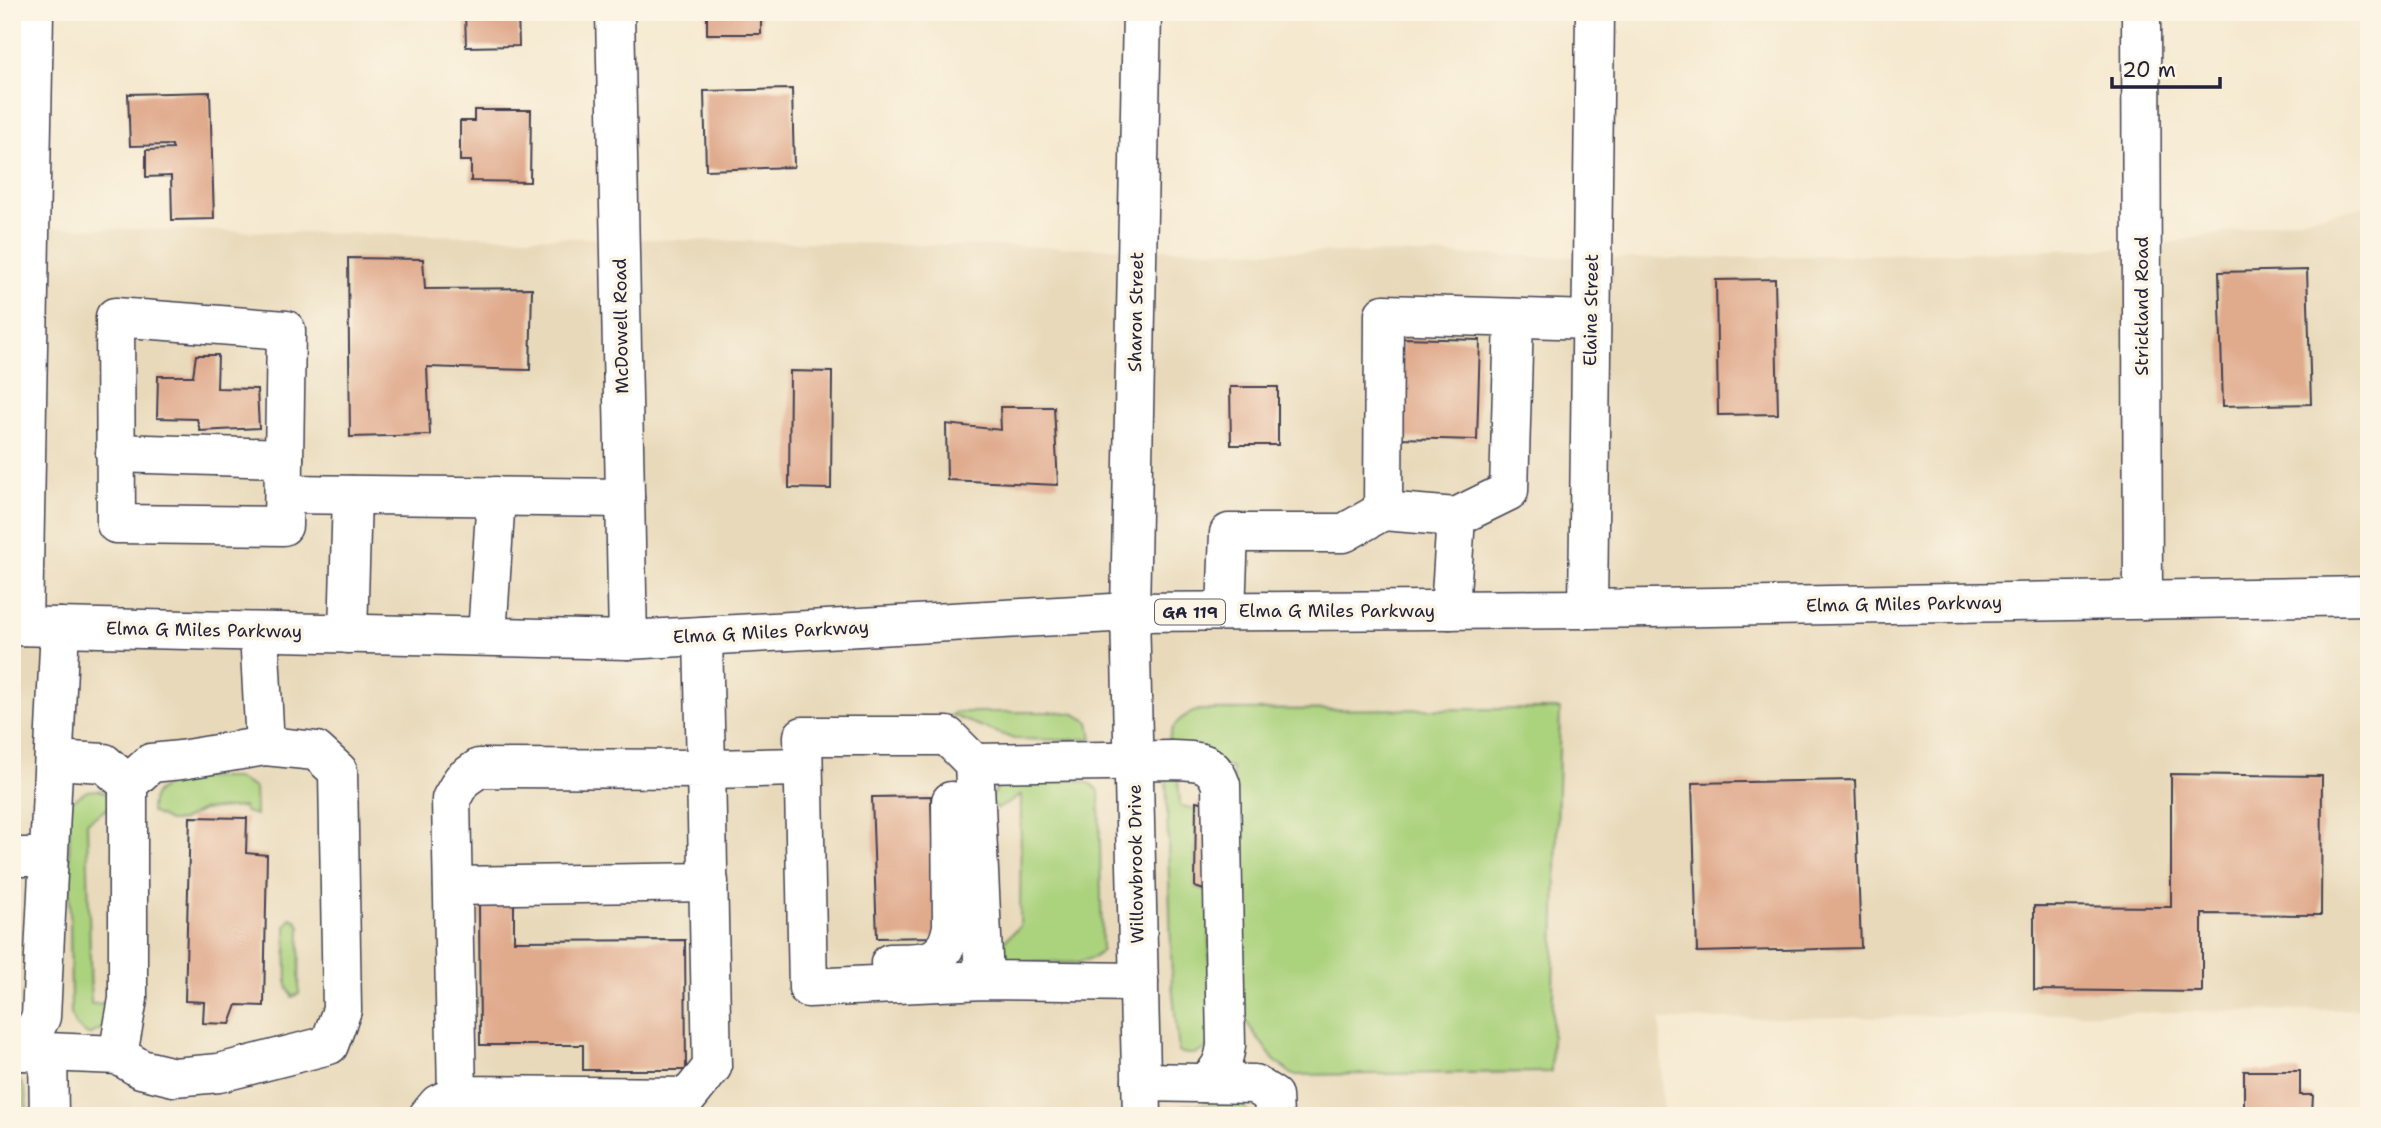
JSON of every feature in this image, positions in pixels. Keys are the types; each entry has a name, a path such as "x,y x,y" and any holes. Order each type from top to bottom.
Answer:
{"street":[{"path":"34,12 22,170 19,451 32,626 54,760 30,857 41,1017 28,1051 49,1116"},
{"name":"McDowell Road","path":"615,12 628,640"},
{"name":"Sharon Street","path":"1130,612 1142,12"},
{"name":"Elaine Street","path":"1588,609 1595,12"},
{"name":"Strickland Road","path":"2141,12 2143,600"},
{"path":"1383,511 1384,314 1591,320"},
{"path":"115,317 286,330 284,476 283,526 116,524 115,317"},
{"path":"1226,611 1229,533 1344,533 1383,511 1456,517 1510,491 1514,318"},
{"path":"115,453 284,476 352,495 625,498"},
{"path":"348,634 352,495"},
{"path":"487,636 496,496"},
{"path":"1450,610 1456,517"},
{"name":"Elma G Miles Parkway","path":"32,626 628,640 1130,612 1588,609 2369,596"},
{"name":"Willowbrook Drive","path":"1130,612 1142,1099"},
{"path":"259,632 265,746"},
{"path":"703,636 706,769 709,882 712,1067 688,1097 442,1106 453,886 451,799 462,779 479,768 706,769 803,751 947,736"},
{"path":"947,736 974,763 984,980"},
{"path":"807,975 925,961 941,955 949,943 952,927 951,815 947,736"},
{"path":"28,1051 118,1055 141,1069 174,1077 219,1073 329,1045 342,1010 338,771 316,751 265,746 151,763 128,784 128,999 118,1055"},
{"path":"803,751 807,975"},
{"path":"54,760 104,763 128,784"},
{"path":"974,763 1134,760 1201,762 1213,769 1221,785 1226,1045 1225,1058 1220,1067 1214,1076 1204,1083"},
{"path":"453,886 709,882"},
{"path":"807,975 1139,982"},
{"path":"1142,1099 1204,1083 1254,1084 1273,1096 1274,1116"}],"shaded area":[{"path":"2369,206 2369,1009 1660,1020 1663,1116 12,1116 12,227 1681,259 2142,248"}],"green space":[{"path":"1560,709 1551,1072 1293,1075 1274,1060 1236,1008 1232,768 1168,750 1170,735 1176,724 1186,715 1200,710"},
{"path":"956,712 1075,714 1089,722 1092,738 1014,739 951,715"},
{"path":"1166,771 1178,778 1180,806 1196,809 1195,887 1210,892 1209,1045 1203,1051 1192,1054 1179,1052 1172,984"},
{"path":"181,778 236,778 255,788 256,815 245,812 243,807 202,810 181,821 169,821 151,812 155,793"},
{"path":"1076,780 1091,784 1099,791 1102,950 1095,957 1078,963 997,961 996,949 1020,926 1021,795 997,809 989,801 1000,783"},
{"path":"98,790 109,794 111,806 87,822 91,1004 111,1003 104,1028 88,1035 75,1025 71,1014 69,814 72,801 87,791"},
{"path":"291,918 300,926 299,994 292,997 287,986 286,926"},
{"path":"12,1075 24,1087 27,1116 12,1116"},
{"path":"1237,1102 1247,1110 1248,1116 1183,1116 1182,1106"}],"building":[{"path":"465,12 518,12 519,46 466,47"},
{"path":"707,12 761,12 761,34 707,34"},
{"path":"792,89 794,167 706,170 704,91"},
{"path":"210,92 214,219 172,220 171,176 146,177 146,150 173,149 172,145 130,146 128,94"},
{"path":"474,110 531,110 530,182 471,181 471,161 460,161 460,121 474,121"},
{"path":"348,258 423,259 425,289 532,288 530,370 427,367 430,435 350,437"},
{"path":"2307,270 2311,404 2223,406 2219,272"},
{"path":"1775,279 1778,414 1718,415 1716,280"},
{"path":"1402,338 1480,340 1477,440 1400,438"},
{"path":"196,355 218,355 217,388 257,389 259,428 200,431 197,419 157,418 158,376 193,376"},
{"path":"790,371 832,372 831,489 789,488"},
{"path":"1230,387 1278,387 1278,445 1231,445"},
{"path":"1000,407 1054,407 1058,485 947,480 946,424 1001,430"},
{"path":"2171,774 2322,776 2321,915 2202,914 2202,992 2034,990 2034,906 2171,907"},
{"path":"1855,780 1861,948 1697,952 1692,783"},
{"path":"931,796 935,937 877,938 872,797"},
{"path":"1196,801 1212,804 1210,892 1195,887"},
{"path":"190,817 247,818 246,853 267,855 264,1006 237,1005 230,1024 203,1023 204,1002 185,1001"},
{"path":"479,903 514,903 514,941 685,940 686,1070 583,1070 583,1045 480,1045"},
{"path":"2244,1071 2300,1071 2300,1095 2313,1095 2312,1115 2244,1116"},
{"path":"946,1111 946,1116 846,1116 846,1112"}]}
